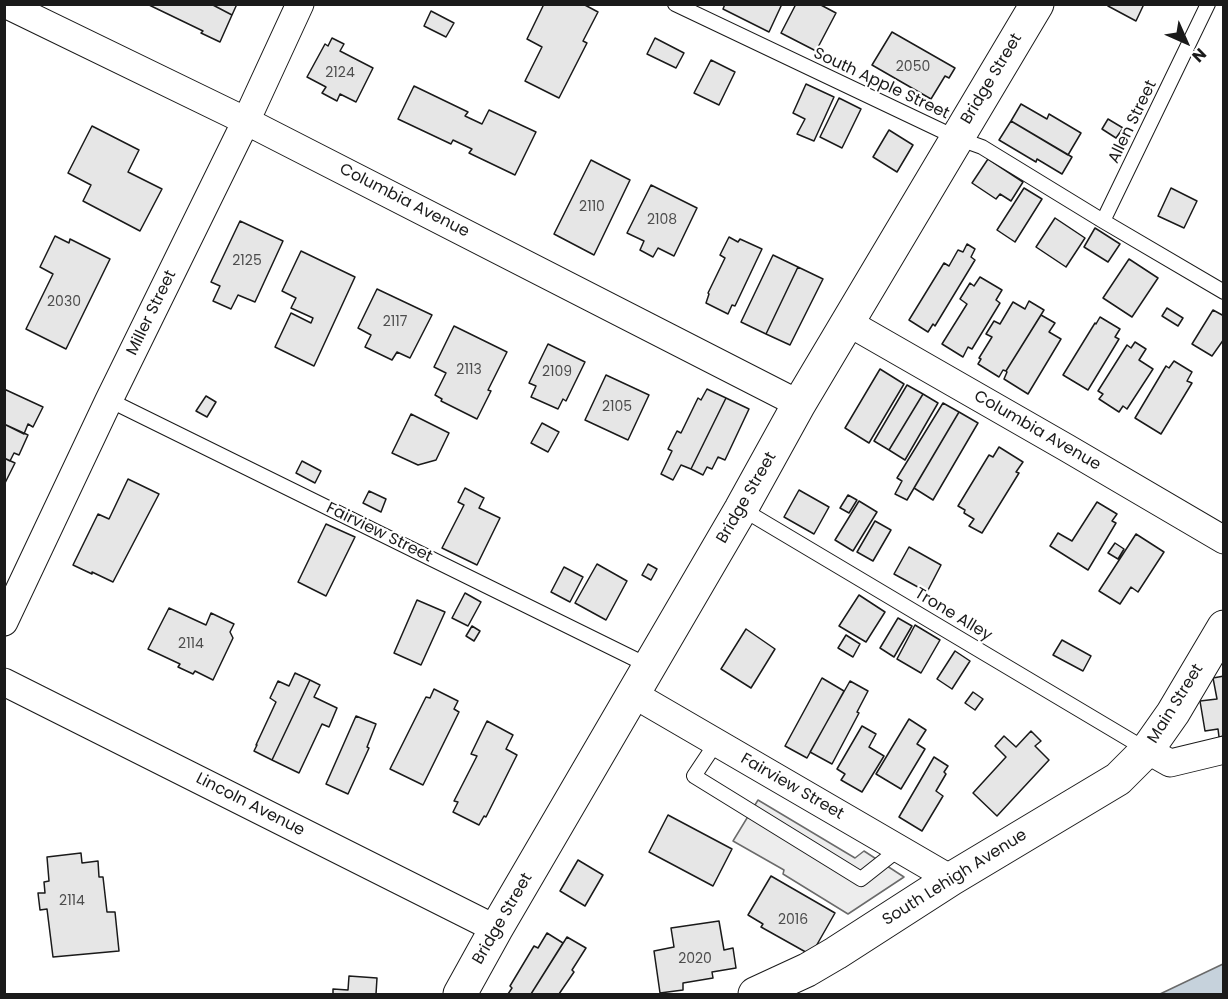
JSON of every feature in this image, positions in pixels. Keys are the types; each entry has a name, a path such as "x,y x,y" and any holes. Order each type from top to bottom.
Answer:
{"main road":[{"name":"Bridge Street","path":"460,994 741,509 799,404 1037,4"},
{"name":"Main Street","path":"1147,750 1173,713 1224,627"},
{"name":"South Lehigh Avenue","path":"755,994 807,970 836,953 951,879 1118,779 1147,750"}],"street":[{"name":"Columbia Avenue","path":"5,4 246,121 799,404"},
{"name":"Miller Street","path":"4,622 109,400 246,121 300,4"},
{"name":"Columbia Avenue","path":"849,323 1224,540"},
{"name":"Lincoln Avenue","path":"4,682 496,929"},
{"name":"Fairview Street","path":"633,694 951,879"},
{"path":"1147,750 1170,763 1224,750"}],"lane":[{"name":"South Apple Street","path":"675,4 957,138 982,147 1224,292"},
{"name":"Allen Street","path":"1103,221 1208,4"},
{"name":"Fairview Street","path":"109,400 649,666"},
{"name":"Trone Alley","path":"741,509 1147,750"},
{"path":"716,743 694,776 861,879 899,849"}],"shaded area":[{"path":"758,800 855,858 864,851 904,877 848,914 783,874 784,870 733,841"},
{"path":"1223,964 1223,994 1160,994"}],"building":[{"path":"147,4 211,4 232,15 220,42 201,33 203,31"},
{"path":"211,4 237,4 232,15"},
{"path":"544,4 583,4 598,12 583,41 587,43 559,98 525,81 542,47 527,39"},
{"path":"725,4 782,4 769,32 723,9"},
{"path":"796,4 819,4 836,13 816,51 781,33"},
{"path":"1108,4 1144,4 1136,21"},
{"path":"431,11 454,23 446,37 424,26"},
{"path":"892,32 955,68 949,78 945,76 931,99 872,65"},
{"path":"332,38 344,44 340,51 373,68 356,102 340,94 337,101 322,93 326,87 307,77 325,44 328,46"},
{"path":"655,38 684,53 676,68 647,54"},
{"path":"711,60 735,72 719,105 694,93"},
{"path":"806,84 834,97 814,141 797,134 805,119 793,113"},
{"path":"414,86 468,112 465,116 482,124 489,110 536,132 515,175 469,153 472,149 453,140 451,144 398,119"},
{"path":"839,98 861,109 842,148 820,137"},
{"path":"1021,104 1047,119 1049,114 1081,133 1068,155 1011,121"},
{"path":"1108,119 1123,128 1116,138 1102,129"},
{"path":"1011,121 1072,157 1062,174 999,140"},
{"path":"92,126 139,150 128,172 162,189 140,231 83,201 91,185 68,173"},
{"path":"889,130 913,145 897,172 873,157"},
{"path":"988,159 1023,182 1011,201 1000,194 996,199 972,183"},
{"path":"591,160 630,180 594,255 554,234"},
{"path":"651,185 697,208 674,256 658,248 653,257 640,250 644,241 627,233"},
{"path":"1024,188 1042,199 1015,242 997,230"},
{"path":"1171,188 1197,201 1184,228 1158,216"},
{"path":"1055,218 1085,238 1066,267 1036,247"},
{"path":"240,221 283,241 255,302 238,295 231,309 213,301 220,286 211,282"},
{"path":"1095,228 1120,244 1108,262 1084,247"},
{"path":"55,236 69,243 70,239 110,259 66,349 26,329 53,274 40,267"},
{"path":"729,237 738,242 740,239 762,249 735,306 732,305 728,314 706,303 708,293 725,258 720,255"},
{"path":"967,244 975,249 971,257 975,260 935,326 933,324 928,332 909,320 944,263 949,266 958,250 963,252"},
{"path":"301,251 355,277 314,366 275,347 291,313 311,323 313,318 291,308 296,298 282,291"},
{"path":"773,255 798,267 766,334 741,322"},
{"path":"1129,259 1158,278 1132,317 1103,298"},
{"path":"798,267 823,279 790,345 766,334"},
{"path":"980,277 1002,290 996,300 1000,303 972,349 968,347 963,357 942,344 967,304 960,299 970,283 974,286"},
{"path":"377,289 432,315 410,358 397,352 392,360 365,347 371,335 358,328"},
{"path":"1029,301 1044,310 1006,371 1003,370 999,377 978,364 981,359 979,358 992,337 986,334 994,321 1000,324 1013,302 1025,309"},
{"path":"1167,308 1183,318 1178,326 1162,316"},
{"path":"1213,310 1224,316 1224,339 1212,356 1192,344"},
{"path":"1041,315 1055,323 1049,332 1061,339 1028,394 1004,379 1006,371"},
{"path":"1100,317 1120,329 1115,337 1119,339 1088,390 1063,375"},
{"path":"454,326 507,352 488,390 491,391 477,419 441,401 442,399 435,395 446,373 434,367"},
{"path":"1135,342 1146,349 1139,360 1153,369 1127,409 1123,406 1119,412 1099,399 1103,394 1098,391 1127,345 1131,348"},
{"path":"548,344 585,362 566,401 563,399 558,409 531,397 536,386 529,383"},
{"path":"1174,361 1192,372 1187,381 1192,383 1161,434 1135,418 1166,366 1169,368"},
{"path":"880,369 904,384 869,443 845,428"},
{"path":"606,375 649,395 628,440 585,420"},
{"path":"907,385 923,394 889,450 874,441"},
{"path":"4,389 43,407 33,427 28,424 24,434 4,424"},
{"path":"707,389 726,398 691,469 681,465 673,480 661,474 672,451 668,449 677,431 681,433 698,398 701,400"},
{"path":"923,394 938,403 905,460 889,450"},
{"path":"206,396 216,402 207,417 196,411"},
{"path":"726,398 749,409 725,460 718,457 712,469 707,467 703,475 691,469"},
{"path":"943,403 959,412 907,500 895,494 902,481 897,478"},
{"path":"959,412 978,423 933,500 914,488"},
{"path":"411,414 449,433 436,460 418,465 392,453"},
{"path":"542,423 559,432 548,452 531,443"},
{"path":"4,424 28,435 19,455 14,453 10,461 4,458"},
{"path":"999,447 1023,462 1016,472 1019,473 982,533 969,526 974,519 958,506 989,455 993,457"},
{"path":"4,458 15,463 5,483 4,483"},
{"path":"302,461 321,471 315,483 296,473"},
{"path":"128,479 159,494 113,582 73,565 98,514 109,519"},
{"path":"465,488 484,498 479,508 500,518 477,565 442,548 464,505 458,502"},
{"path":"799,490 829,507 814,534 784,517"},
{"path":"369,491 386,499 381,512 363,503"},
{"path":"848,495 857,500 849,513 840,508"},
{"path":"859,501 877,512 853,551 835,540"},
{"path":"1097,502 1117,514 1112,521 1116,523 1088,570 1050,546 1058,533 1072,541"},
{"path":"875,521 891,530 873,561 857,552"},
{"path":"326,524 355,537 326,596 298,582"},
{"path":"1136,534 1164,552 1138,592 1131,587 1120,604 1099,591"},
{"path":"1115,543 1124,549 1118,559 1108,553"},
{"path":"909,547 941,565 927,592 894,574"},
{"path":"597,564 627,581 606,620 575,603"},
{"path":"648,564 657,569 651,580 642,575"},
{"path":"564,567 583,577 570,602 551,592"},
{"path":"465,593 481,602 468,626 452,618"},
{"path":"859,595 885,612 866,642 839,626"},
{"path":"417,600 445,612 421,665 394,653"},
{"path":"169,608 206,625 211,613 234,624 230,632 233,638 213,680 195,671 193,674 178,667 180,664 148,649"},
{"path":"898,618 912,626 894,657 880,648"},
{"path":"915,625 940,640 921,673 897,659"},
{"path":"472,626 480,631 474,641 466,636"},
{"path":"746,629 775,649 751,688 721,669"},
{"path":"846,635 860,644 853,657 838,648"},
{"path":"1062,640 1091,656 1083,671 1053,655"},
{"path":"955,651 970,661 952,689 937,679"},
{"path":"295,673 310,680 272,760 254,751 276,702 270,698 278,681 289,686"},
{"path":"1224,676 1224,736 1219,737 1218,729 1205,731 1200,701 1217,699 1213,678"},
{"path":"822,678 844,691 807,758 785,746"},
{"path":"310,680 320,685 314,697 337,708 329,727 322,724 299,773 272,760"},
{"path":"850,681 868,691 832,764 810,752"},
{"path":"434,689 458,701 454,709 459,712 423,785 390,769 426,697 430,698"},
{"path":"973,692 983,699 975,710 965,703"},
{"path":"356,716 376,724 367,747 369,748 348,794 326,784"},
{"path":"909,719 926,730 917,744 925,749 901,789 876,774"},
{"path":"487,721 513,735 506,749 517,755 486,817 484,816 479,825 453,812 458,802 454,801 477,756 471,754"},
{"path":"862,726 876,734 869,747 884,756 862,792 841,780 845,774 837,769"},
{"path":"1031,731 1041,741 1035,746 1049,760 997,816 973,793 1006,757 995,746 1004,736 1016,747"},
{"path":"934,757 948,766 936,791 943,796 922,831 899,817"},
{"path":"668,815 732,849 713,886 649,852"},
{"path":"81,853 82,863 98,861 99,877 103,877 107,912 115,912 119,951 53,957 47,909 40,910 38,893 45,893 44,882 49,881 47,857"},
{"path":"578,860 603,875 585,906 560,891"},
{"path":"771,876 835,913 811,955 761,927 763,924 748,915"},
{"path":"719,921 724,950 733,948 736,968 712,972 713,978 683,983 683,990 660,993 654,951 674,947 671,928"},
{"path":"547,933 563,943 531,994 508,994 512,988 510,986 534,946 538,948"},
{"path":"567,937 586,948 572,970 574,972 559,994 531,994"},
{"path":"349,976 377,978 376,994 333,994 333,989 348,990"}]}
